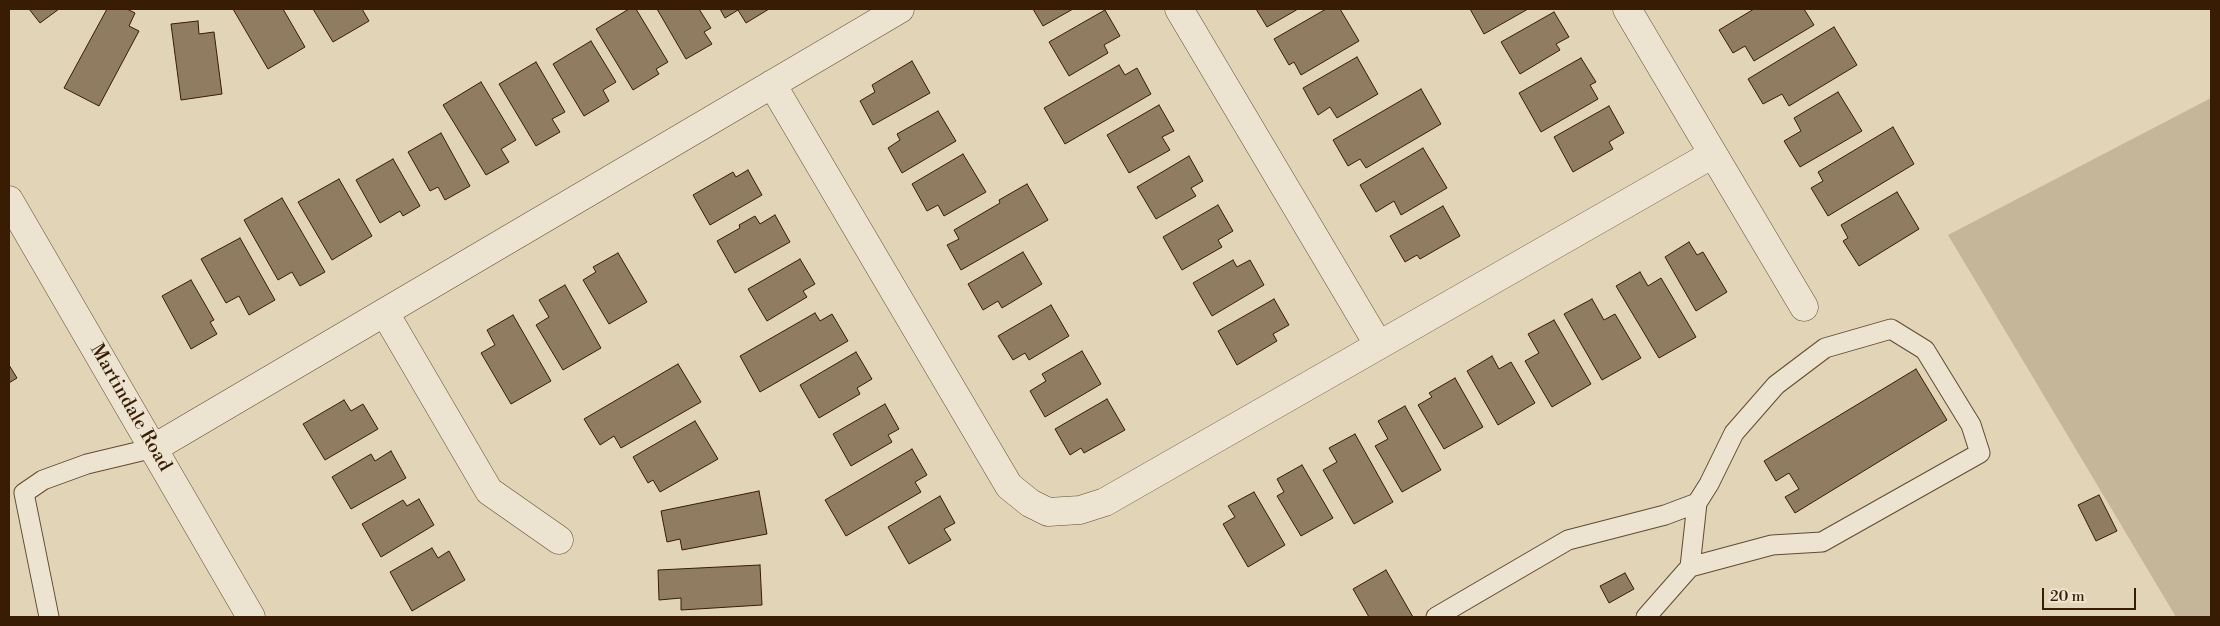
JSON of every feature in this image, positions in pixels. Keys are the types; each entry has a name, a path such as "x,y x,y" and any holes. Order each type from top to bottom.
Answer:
{"street":[{"path":"154,448 900,9"},
{"path":"1179,9 1378,344"},
{"path":"1627,9 1804,307"},
{"path":"772,84 1006,481 1030,503 1048,512 1080,510 1105,502 1378,344 1713,154"},
{"name":"Martindale Road","path":"9,200 251,617"},
{"path":"385,313 489,491 559,540"}],"lane":[{"path":"1646,617 1690,567 1772,545 1822,542 1980,453 1971,425 1925,350 1891,330 1825,348 1776,385 1734,433 1709,484 1697,503 1690,567"},
{"path":"49,617 24,493 44,480 87,464 154,448"},
{"path":"1436,617 1568,540 1665,515 1697,503"}],"shaded area":[{"path":"2211,98 2211,617 2176,617 1948,235"}],"building":[{"path":"29,9 59,9 40,23"},
{"path":"107,9 127,9 135,13 129,26 139,31 99,106 64,88"},
{"path":"233,9 283,9 305,47 268,69"},
{"path":"313,9 362,9 369,21 333,42"},
{"path":"629,9 636,9 668,62 656,69 659,74 633,90 596,29"},
{"path":"657,9 699,9 711,28 704,32 712,44 686,59"},
{"path":"720,9 769,9 746,23 738,10 725,18"},
{"path":"1033,9 1073,9 1043,26"},
{"path":"1256,9 1298,9 1267,27"},
{"path":"1326,9 1340,9 1359,41 1301,75 1294,62 1289,65 1274,39"},
{"path":"1470,9 1528,9 1484,34"},
{"path":"1754,9 1804,9 1814,25 1754,61 1745,46 1733,53 1719,30"},
{"path":"1105,10 1120,36 1104,45 1108,53 1069,76 1049,42"},
{"path":"1554,12 1569,37 1556,44 1560,50 1520,74 1501,42"},
{"path":"198,21 199,34 214,32 222,94 181,100 171,24"},
{"path":"1834,27 1857,65 1789,106 1782,94 1763,104 1748,79"},
{"path":"591,41 616,82 603,90 609,101 584,116 553,64"},
{"path":"1357,57 1378,94 1337,118 1330,107 1318,115 1303,88"},
{"path":"1581,58 1596,82 1590,85 1598,99 1541,132 1519,93"},
{"path":"912,61 930,93 873,125 860,101 875,92 872,85"},
{"path":"536,62 565,112 552,119 560,132 536,146 499,84"},
{"path":"1119,65 1125,75 1137,68 1151,94 1065,144 1044,108"},
{"path":"481,82 516,140 501,149 509,162 486,175 443,105"},
{"path":"1421,89 1441,124 1366,168 1360,159 1348,166 1333,140"},
{"path":"1838,92 1862,131 1800,167 1784,141 1801,131 1794,118"},
{"path":"1159,105 1174,131 1162,137 1170,150 1129,173 1107,135"},
{"path":"1609,106 1624,133 1609,142 1613,149 1573,172 1554,137"},
{"path":"938,111 956,141 902,173 888,148 900,140 897,134"},
{"path":"1893,127 1914,164 1828,216 1811,188 1823,181 1818,172"},
{"path":"441,133 470,186 445,200 438,187 430,191 408,152"},
{"path":"1423,148 1447,188 1401,215 1394,201 1376,212 1360,185"},
{"path":"963,154 986,192 944,216 938,205 927,211 912,184"},
{"path":"1189,156 1203,181 1191,188 1196,196 1156,219 1137,187"},
{"path":"393,159 420,206 403,216 400,211 380,223 356,180"},
{"path":"748,170 762,195 710,225 693,195 733,172 736,177"},
{"path":"339,179 372,236 332,260 298,202"},
{"path":"1027,184 1048,220 961,270 947,245 959,239 954,230 1000,203 999,200"},
{"path":"1897,192 1919,229 1859,266 1843,241 1848,238 1841,225"},
{"path":"282,198 325,272 300,286 292,272 278,280 244,220"},
{"path":"1218,205 1233,231 1218,240 1222,247 1182,270 1163,237"},
{"path":"1443,206 1460,236 1420,259 1417,255 1405,262 1390,236"},
{"path":"775,215 790,242 735,273 717,241 740,228 739,225 755,216 760,224"},
{"path":"240,238 275,300 249,315 239,296 226,303 201,259"},
{"path":"1689,242 1697,255 1703,252 1727,292 1696,311 1665,257"},
{"path":"1023,252 1042,284 1002,308 998,301 983,310 968,284"},
{"path":"618,253 647,302 609,324 583,280 596,272 593,267"},
{"path":"800,259 815,284 803,291 807,297 767,321 748,289"},
{"path":"1233,260 1237,267 1250,260 1264,285 1212,316 1193,283"},
{"path":"1640,272 1648,286 1661,278 1696,337 1659,358 1616,286"},
{"path":"191,280 214,320 210,322 217,334 191,349 162,296"},
{"path":"565,285 601,348 563,370 536,325 549,317 539,300"},
{"path":"1274,299 1289,325 1273,334 1277,341 1237,365 1218,331"},
{"path":"1592,299 1604,320 1615,314 1641,358 1602,380 1564,314"},
{"path":"1051,305 1069,336 1029,360 1025,353 1013,360 998,336"},
{"path":"815,313 820,321 832,314 848,341 760,392 740,356"},
{"path":"513,315 551,381 511,404 481,353 495,345 487,330"},
{"path":"1554,320 1591,384 1552,407 1525,361 1539,353 1528,334"},
{"path":"1082,351 1101,384 1045,417 1030,391 1046,381 1042,374"},
{"path":"856,352 872,379 857,388 860,394 819,418 800,385"},
{"path":"1492,356 1499,369 1511,362 1535,403 1498,425 1467,371"},
{"path":"678,364 701,402 621,448 614,436 600,445 584,419"},
{"path":"9,365 17,378 9,383"},
{"path":"1916,369 1947,420 1795,513 1785,497 1799,489 1789,473 1776,481 1764,461"},
{"path":"1455,378 1483,427 1444,449 1418,405 1432,397 1429,393"},
{"path":"1107,399 1125,430 1084,453 1081,448 1070,455 1055,429"},
{"path":"344,400 351,411 363,404 378,429 325,460 303,424"},
{"path":"885,404 899,429 888,435 892,442 851,466 833,434"},
{"path":"1405,406 1441,470 1402,492 1375,446 1388,439 1378,421"},
{"path":"695,421 718,459 660,492 653,480 648,483 633,457"},
{"path":"1355,434 1393,502 1354,524 1323,470 1337,462 1329,448"},
{"path":"912,449 927,475 915,482 921,492 846,536 825,500"},
{"path":"391,451 406,478 351,509 332,477 371,454 375,461"},
{"path":"1302,465 1333,518 1301,536 1277,496 1284,492 1277,479"},
{"path":"759,491 767,534 682,550 680,539 667,542 661,511"},
{"path":"1254,492 1285,545 1248,567 1223,524 1235,517 1228,506"},
{"path":"2099,495 2117,531 2096,541 2078,505"},
{"path":"940,496 955,523 944,529 951,540 909,564 888,527"},
{"path":"419,499 434,525 381,557 362,524 403,500 407,506"},
{"path":"432,548 438,558 449,551 465,580 412,611 390,572"},
{"path":"760,565 762,605 681,610 681,598 659,600 658,570"},
{"path":"1386,570 1413,617 1369,617 1353,589"},
{"path":"1625,573 1634,589 1609,603 1600,586"}]}
